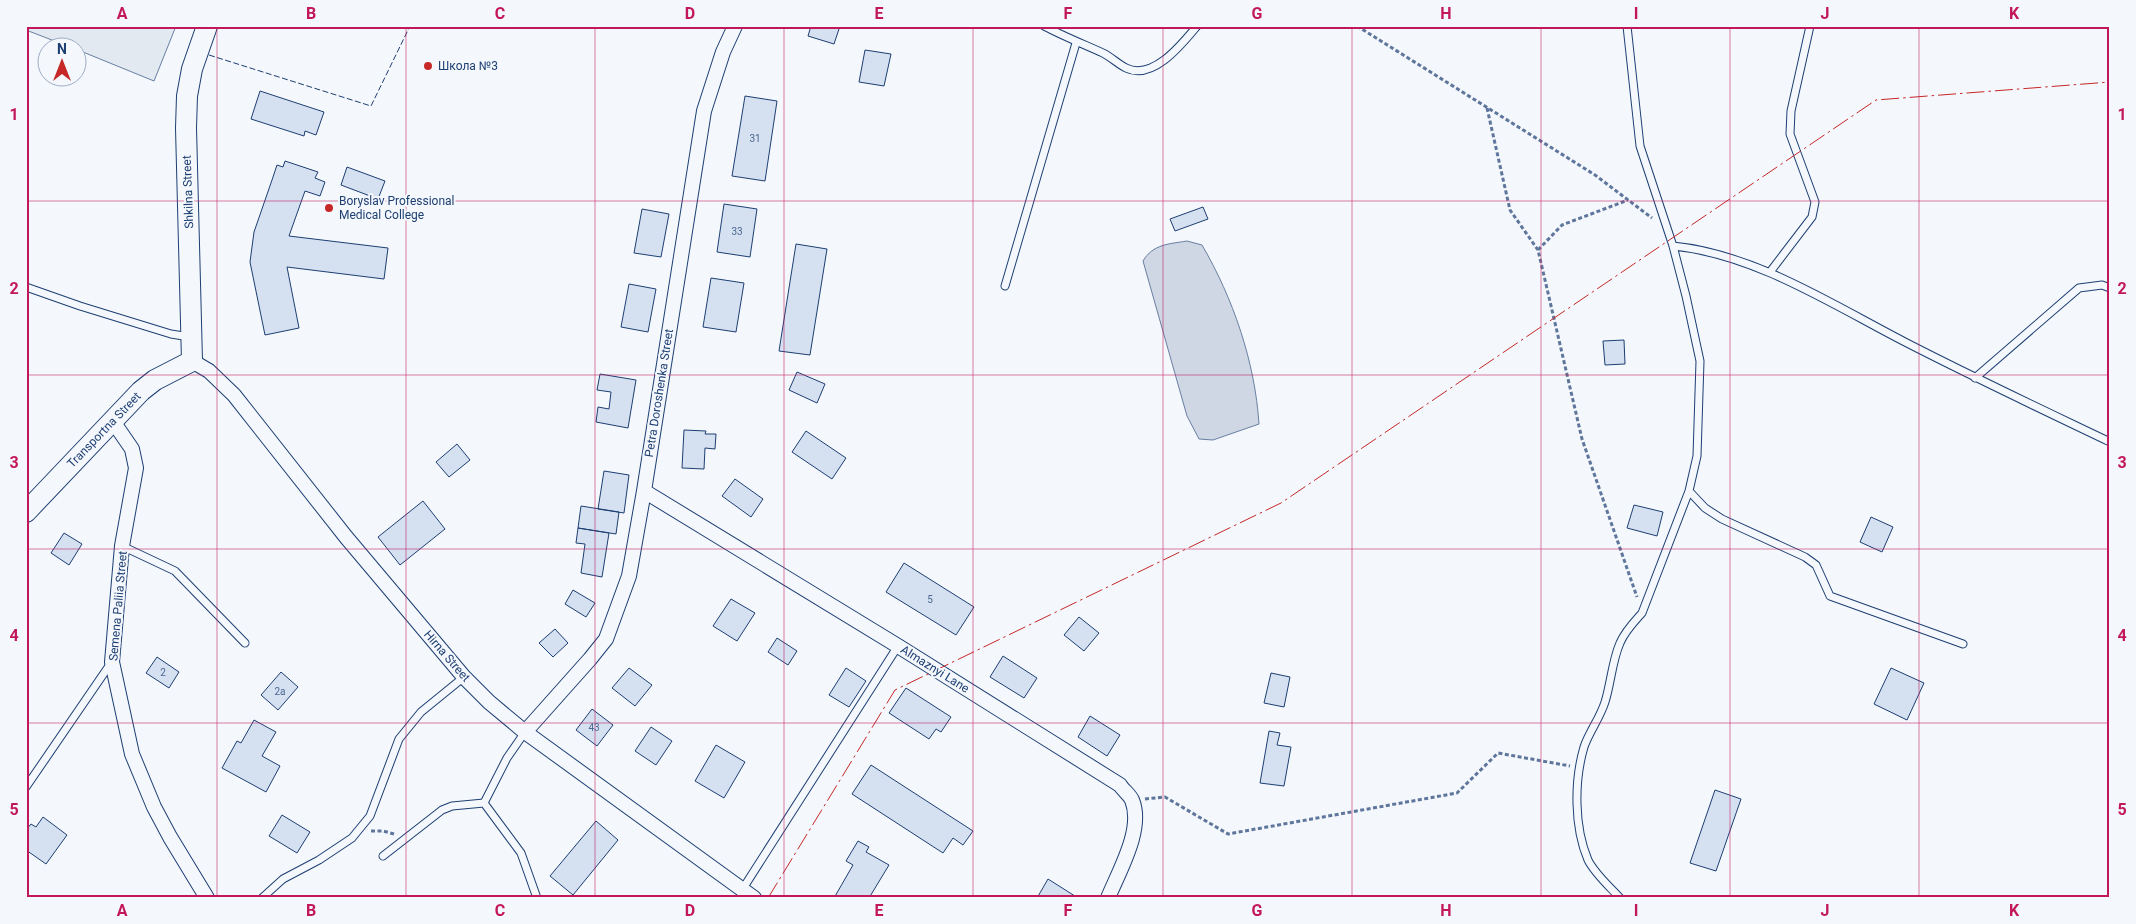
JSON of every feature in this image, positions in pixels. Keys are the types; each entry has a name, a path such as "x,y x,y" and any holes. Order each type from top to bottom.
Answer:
{"street":[{"name":"Shkilna Street","path":"192,361 193,337 186,128 187,96 192,69 207,26"},
{"name":"Petra Doroshenka Street","path":"525,732 590,659 606,638 629,576 704,111 723,52 735,26"},
{"name":"Transportna Street","path":"26,512 141,390 192,361"},
{"name":"Hirna Street","path":"192,361 209,371 234,395 346,537 464,677 489,702 525,732 754,898"},
{"name":"Semena Paliia Street","path":"112,420 132,450 136,468 122,546 112,662 132,754 162,822 207,898"},
{"name":"Almaznyi Lane","path":"644,491 898,646 1120,785 1132,800"},
{"path":"1108,898 1134,837 1132,800"}],"lane":[{"path":"1044,26 1076,43 1105,54 1127,68 1140,70 1151,67 1172,55 1197,26"},
{"path":"1620,898 1602,879 1588,860 1581,836 1577,807 1579,767 1584,745 1605,704 1619,644 1629,627 1642,613 1689,491 1697,456 1700,361 1673,246 1640,146 1626,26"},
{"path":"1770,272 1812,217 1815,202 1790,134 1791,111 1810,26"},
{"path":"1005,286 1076,43"},
{"path":"1673,246 1700,248 1770,272 1975,378 2110,442"},
{"path":"1975,378 2079,288 2102,285 2110,288"},
{"path":"26,287 171,334 193,337"},
{"path":"1689,491 1705,508 1722,520 1805,557 1816,565 1830,596 1963,644"},
{"path":"122,546 175,571 245,643"},
{"path":"742,890 898,646"},
{"path":"26,787 112,662"},
{"path":"262,898 283,879 319,860 352,838 370,816 399,739 421,712 464,677"},
{"path":"484,803 507,758 525,732"},
{"path":"383,856 442,810 452,806 484,803"},
{"path":"484,803 521,853 537,898"}],"path":[{"path":"1357,26 1595,174 1667,229"},
{"path":"1487,108 1510,210 1538,250 1582,439 1642,613"},
{"path":"1538,250 1562,225 1628,200"},
{"path":"1132,800 1165,797 1228,834 1457,793 1498,753 1579,767"},
{"path":"352,838 375,830 406,837"}],"shaded area":[{"path":"26,26 176,26 154,81 88,54 88,38 47,38 26,30"},
{"path":"1187,241 1202,245 1233,309 1253,377 1257,401 1259,424 1213,440 1199,439 1187,416 1143,261 1147,255 1157,248"}],"building":[{"path":"811,26 840,26 834,44 808,36"},
{"path":"865,50 891,54 884,86 859,82"},
{"path":"260,91 324,112 316,135 305,131 304,136 251,119"},
{"path":"745,96 777,101 765,181 732,176"},
{"path":"285,161 318,172 315,178 325,182 320,196 305,191 289,236 388,248 384,279 287,267 299,328 265,335 250,262 254,232 277,165 283,167"},
{"path":"347,167 385,181 378,199 341,185"},
{"path":"724,204 757,209 750,257 717,252"},
{"path":"1203,207 1208,219 1175,231 1170,219"},
{"path":"642,209 669,214 661,257 634,253"},
{"path":"796,244 827,249 810,355 779,351"},
{"path":"711,278 744,283 736,332 703,327"},
{"path":"629,284 656,289 648,332 621,327"},
{"path":"1624,340 1625,364 1605,365 1603,341"},
{"path":"797,372 825,384 817,403 789,390"},
{"path":"600,374 636,380 628,428 596,422 598,407 609,409 611,392 597,390"},
{"path":"684,430 706,431 705,434 716,434 715,449 705,448 704,469 682,468"},
{"path":"806,431 846,458 832,479 792,452"},
{"path":"457,444 470,460 449,477 436,462"},
{"path":"604,471 629,475 624,513 598,509"},
{"path":"735,479 763,499 751,517 722,496"},
{"path":"423,501 445,529 400,565 378,537"},
{"path":"1634,505 1663,512 1657,536 1627,528"},
{"path":"581,506 619,512 616,534 578,528"},
{"path":"1871,517 1893,527 1882,552 1860,542"},
{"path":"578,528 609,533 602,577 581,573 585,544 576,543"},
{"path":"64,533 82,544 69,565 51,553"},
{"path":"904,563 974,607 956,635 886,592"},
{"path":"573,590 595,603 586,617 565,604"},
{"path":"731,599 755,613 737,641 713,626"},
{"path":"1079,617 1099,633 1084,651 1064,635"},
{"path":"555,629 568,643 553,657 539,643"},
{"path":"777,638 797,651 788,665 768,652"},
{"path":"1003,656 1037,678 1024,698 990,677"},
{"path":"157,657 179,672 169,688 146,673"},
{"path":"629,668 652,685 635,706 612,688"},
{"path":"846,668 866,681 849,707 829,695"},
{"path":"1891,668 1924,683 1907,720 1874,704"},
{"path":"281,672 298,687 278,710 261,695"},
{"path":"1271,673 1290,677 1284,707 1264,703"},
{"path":"906,688 951,717 941,732 936,729 929,739 889,713"},
{"path":"592,709 613,725 597,746 576,730"},
{"path":"1090,716 1120,735 1107,756 1078,737"},
{"path":"254,720 276,732 262,756 280,766 266,792 222,768 237,741 241,743"},
{"path":"651,727 672,741 656,765 635,751"},
{"path":"1269,731 1280,733 1277,745 1291,747 1284,786 1260,783"},
{"path":"716,745 745,762 724,798 695,781"},
{"path":"871,765 973,831 963,845 953,838 943,853 852,794"},
{"path":"1715,790 1741,799 1716,871 1690,863"},
{"path":"282,815 310,832 297,853 269,836"},
{"path":"43,817 67,835 46,864 26,850 26,830 31,824 36,827"},
{"path":"596,821 618,840 573,895 550,876"},
{"path":"858,841 869,847 866,852 889,865 869,898 834,898 853,865 846,861"},
{"path":"1048,879 1078,898 1037,898"}],"fence":[{"path":"209,55 371,106 410,26"}],"power":[{"path":"768,898 895,690 1281,503 1876,100 2110,82"}],"place":[{"name":"Школа №3","path":"428,66"},
{"name":"Boryslav Professional Medical College","path":"329,208"}]}
